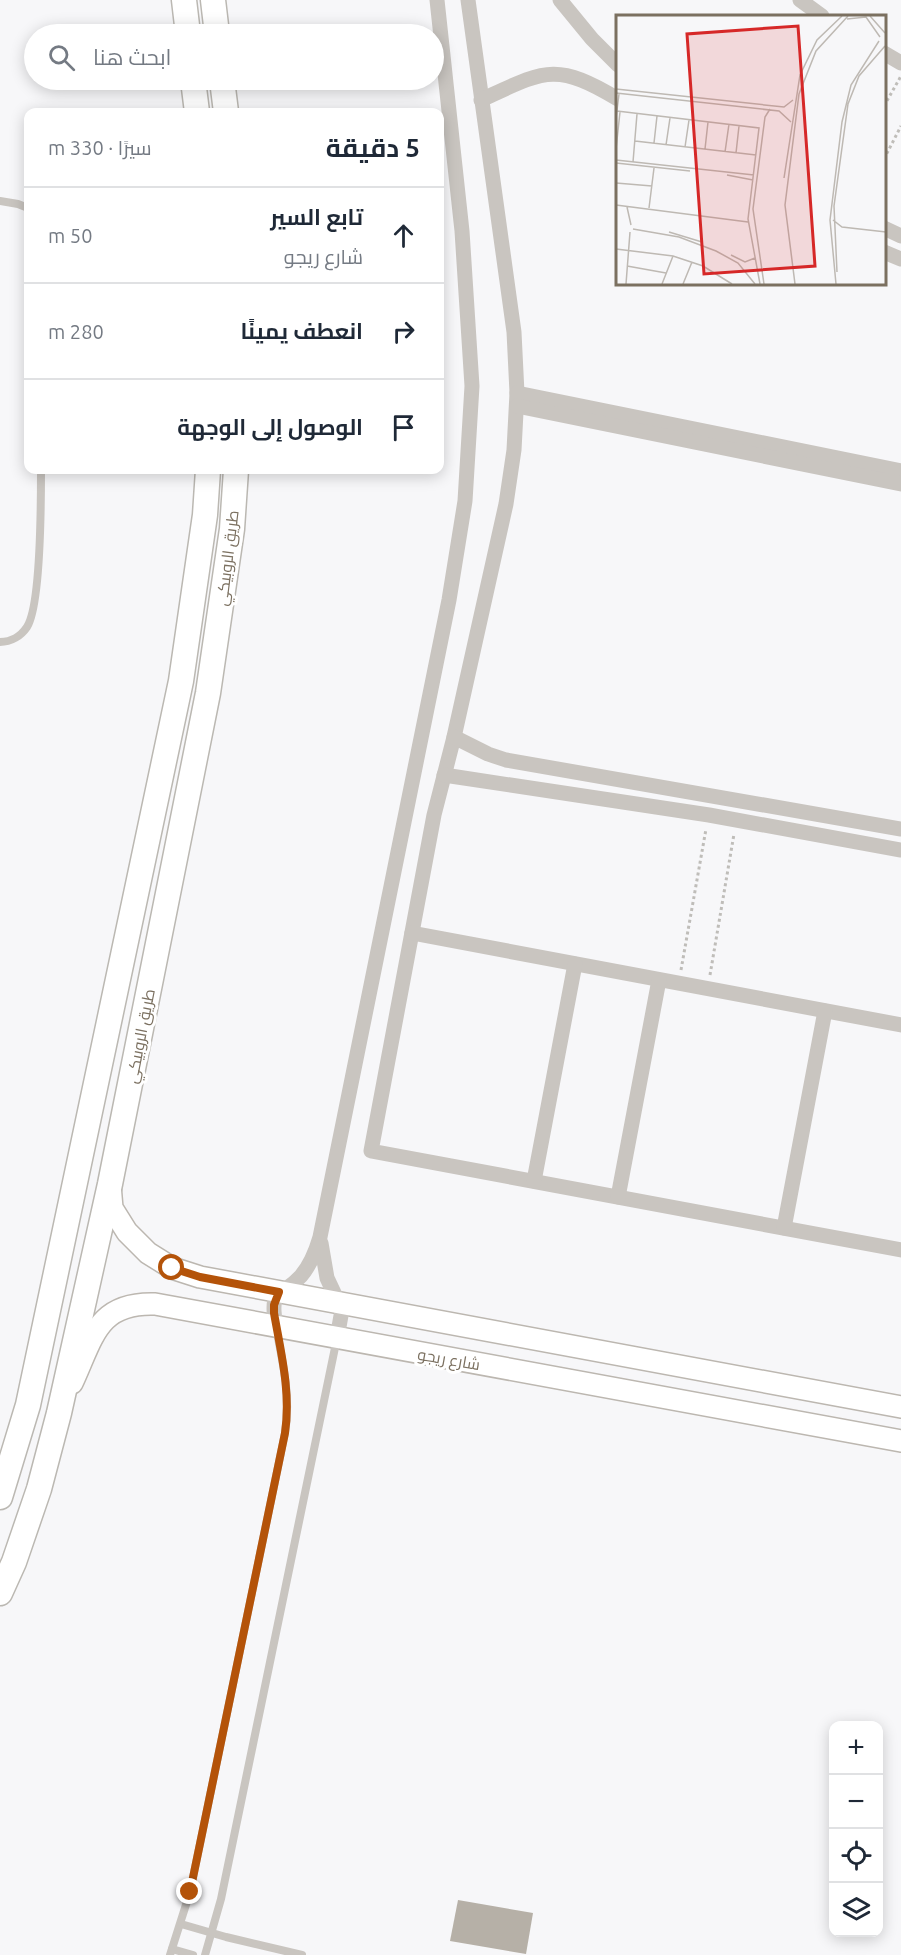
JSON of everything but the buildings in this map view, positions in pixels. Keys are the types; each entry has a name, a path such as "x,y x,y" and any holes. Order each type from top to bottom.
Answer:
{"main road":[{"path":"184,0 187,24"},
{"path":"213,0 216,24"},
{"path":"194,90 196,108"},
{"path":"223,90 226,108"},
{"name":"طريق الروبيكي","path":"0,1497 28,1405 181,681 205,516 208,474"},
{"name":"طريق الروبيكي","path":"0,1593 14,1562 39,1489 110,1184 208,693 232,529 236,474"},
{"path":"110,1184 112,1208 127,1232 148,1253 172,1268 200,1277 901,1407"},
{"name":"شارع ريجو","path":"58,1413 96,1332 109,1316 126,1306 140,1303 901,1441"}],"street":[{"path":"437,0 440,24"},
{"path":"468,0 514,332 517,399 514,450 506,504 454,737 434,815 370,1151 901,1250"},
{"path":"560,0 592,39 616,63"},
{"path":"800,0 821,15"},
{"path":"886,54 901,63"},
{"path":"276,1326 274,1305 279,1292 298,1279 306,1270 320,1237 449,600 465,501 471,414 471,359 462,231 444,65"},
{"path":"481,100 531,77 554,74 585,81 616,98"},
{"path":"886,228 901,236"},
{"path":"886,252 901,260"},
{"path":"517,399 759,448 901,471"},
{"path":"759,448 901,484"},
{"path":"454,737 506,760 901,829"},
{"path":"444,775 709,815 901,850"},
{"path":"835,838 838,818"},
{"path":"412,933 901,1025"},
{"path":"534,1181 575,964"},
{"path":"618,1197 659,980"},
{"path":"783,1228 825,1011"},
{"path":"320,1237 327,1278 340,1303 342,1316 337,1338"}],"lane":[{"path":"0,201 24,206"},
{"path":"0,642 9,641 26,629 33,609 41,474"},
{"path":"193,1955 171,1952 190,1892 288,1413 288,1394 276,1326"},
{"path":"205,1955 221,1899 337,1338"},
{"path":"181,1924 288,1954 302,1955"}],"path":[{"path":"886,104 901,75"},
{"path":"886,157 901,126"},
{"path":"679,983 709,815"},
{"path":"708,989 737,820"}],"route":[{"path":"172,1268 200,1277 279,1292 275,1298 274,1313 288,1394 285,1433 190,1892"}]}
